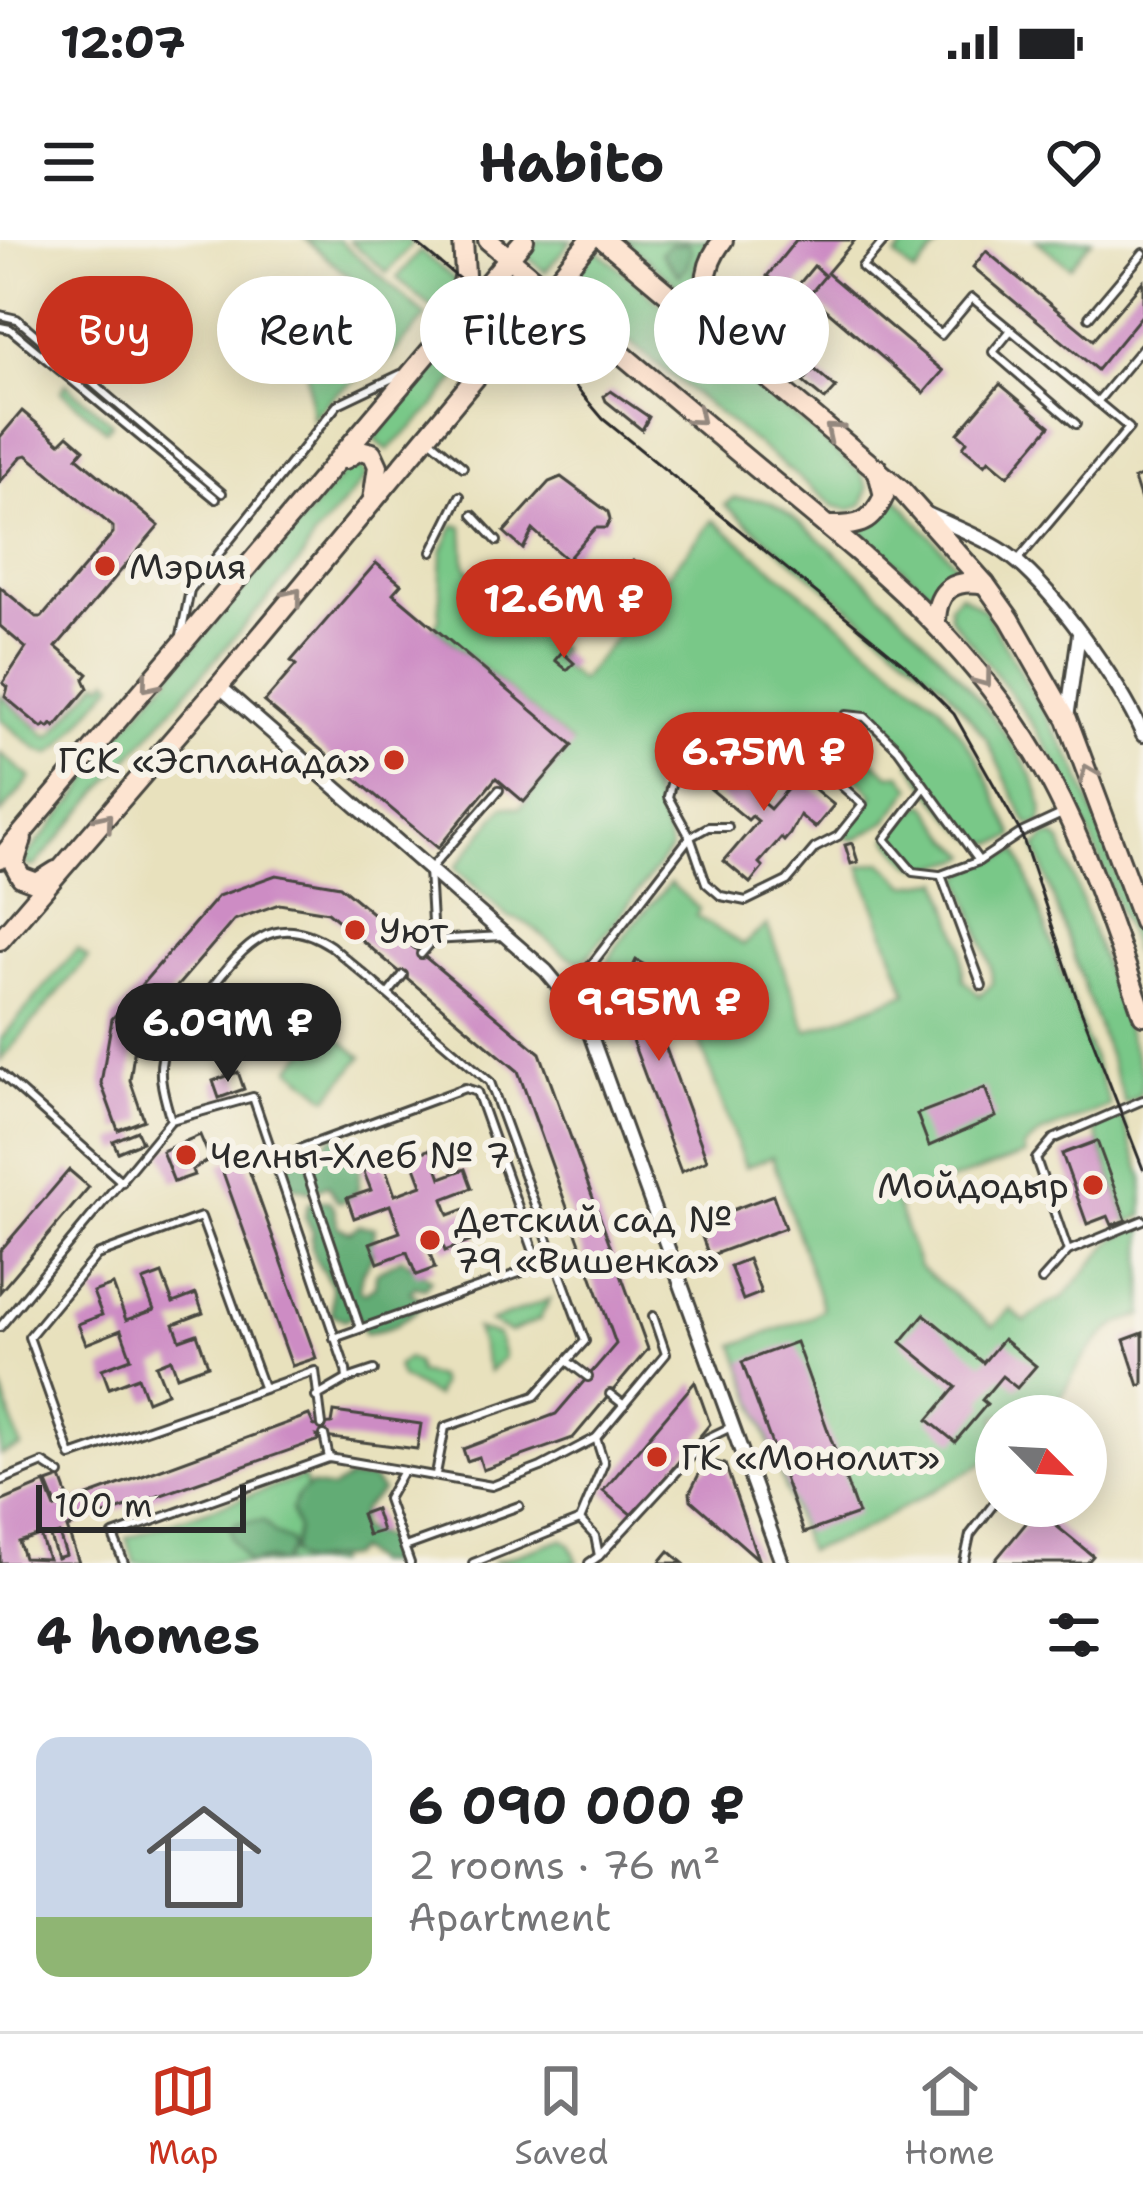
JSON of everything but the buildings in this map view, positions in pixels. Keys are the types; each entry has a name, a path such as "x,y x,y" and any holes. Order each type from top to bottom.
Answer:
{"main road":[{"path":"463,240 465,276"},
{"path":"488,240 530,276"},
{"path":"494,276 524,240"},
{"path":"560,276 590,240"},
{"path":"604,240 654,282"},
{"path":"705,276 723,240"},
{"path":"630,361 831,526 936,621 1019,728 1067,812 1143,1015"},
{"path":"0,860 420,363"},
{"path":"0,940 472,384"},
{"path":"777,384 924,513 1010,619 1067,719 1143,922"},
{"path":"333,466 360,450 372,453 378,466 373,500"},
{"path":"831,526 859,526 874,516 884,496 877,468"},
{"path":"936,621 937,605 951,586 965,580 985,584"},
{"path":"26,829 14,864 21,877 38,883 68,863"}],"street":[{"path":"924,513 999,548 1017,562 1079,634 1141,726"},
{"path":"1067,719 1079,634"},
{"path":"220,686 568,995 584,1017 782,1563"}],"lane":[{"path":"885,240 862,268 941,335 973,298 1129,428 1017,562"},
{"path":"1089,317 1143,253"},
{"path":"0,315 17,319 219,496 10,329 0,327"},
{"path":"1011,330 993,352 1076,424"},
{"path":"1097,402 1143,347"},
{"path":"178,650 190,590 338,404 415,369"},
{"path":"428,438 463,467"},
{"path":"431,552 460,496"},
{"path":"473,515 497,541"},
{"path":"812,760 863,805 838,836 815,848 787,881 746,901 721,896 706,883 690,837 668,797 675,767 730,725 773,764 812,760 846,715 865,717 898,749 980,861"},
{"path":"924,788 885,839 913,872 941,875 980,861 1022,833 1067,812"},
{"path":"422,954 433,940 429,870 499,790"},
{"path":"568,995 690,837 708,827 728,827"},
{"path":"941,875 982,986"},
{"path":"171,1120 160,1075 166,1043 253,939 289,931 324,941 490,1082 585,1341 535,1396 445,1427 436,1474"},
{"path":"433,940 501,936"},
{"path":"388,994 404,975"},
{"path":"0,1073 122,1182"},
{"path":"334,1338 539,1267 477,1092 465,1088 299,1149 360,1328"},
{"path":"0,1327 171,1120 253,1097 347,1379"},
{"path":"1068,1251 1036,1159 1053,1139 1143,1100"},
{"path":"263,1388 201,1217 97,1255 28,1337 70,1456 315,1371 322,1425"},
{"path":"1042,1280 1068,1251 1143,1220"},
{"path":"124,1563 113,1534 329,1458 492,1486 541,1467 596,1438 667,1354 653,1316"},
{"path":"567,1361 588,1377"},
{"path":"316,1396 374,1370"},
{"path":"610,1394 625,1406"},
{"path":"589,1563 602,1561 708,1438 733,1426"},
{"path":"324,1436 329,1458"},
{"path":"472,1563 580,1520 604,1463 596,1438"},
{"path":"0,1481 43,1463 59,1474"},
{"path":"403,1471 387,1499 410,1563"},
{"path":"405,1547 518,1506"},
{"path":"580,1520 595,1536 602,1561"},
{"path":"964,1563 976,1527"}],"green space":[{"path":"306,240 339,240 380,276 348,276"},
{"path":"349,240 407,240 412,244 387,273"},
{"path":"539,240 572,240 545,272 526,256"},
{"path":"624,240 709,240 695,276 666,276"},
{"path":"910,240 944,240 915,274 896,257"},
{"path":"1036,240 1092,240 1070,267"},
{"path":"687,243 692,250 679,275 661,253 669,245"},
{"path":"596,249 628,276 573,276"},
{"path":"420,251 451,276 420,276 420,298 397,278"},
{"path":"630,278 654,298 654,361 630,342"},
{"path":"396,290 420,311 420,323 396,351"},
{"path":"66,384 112,423 106,430 61,391"},
{"path":"308,384 350,384 336,393 312,419"},
{"path":"420,384 452,384 388,450 374,439"},
{"path":"682,384 756,384 861,473 868,488 863,504 850,510 834,506"},
{"path":"356,466 366,477 313,539 300,562 35,866 27,866 25,858 80,793 113,742 346,470"},
{"path":"895,496 960,569 930,592 860,531"},
{"path":"734,498 767,501 800,523 937,652 1018,753 1039,794 1040,824 1029,825 986,738 945,686 725,505"},
{"path":"713,520 939,704 978,759 1014,836 998,843 983,842 960,826 911,764 912,751 863,707 852,712 845,709 808,751 793,754 784,747 772,748 733,715 644,767 671,849 581,961 561,952 528,924 509,918 455,868 504,806 520,808 572,744 434,627 439,620 442,552 454,525 463,527 465,564 474,577 560,649 554,660 580,681"},
{"path":"960,594 984,610 1077,769 1143,948 1143,976 1096,849 1052,757 1015,699 950,617 949,605"},
{"path":"109,678 114,683 50,754 38,750 0,719 0,695 47,736 52,735 99,681 104,684"},
{"path":"847,727 856,730 854,745 890,775 901,774 912,788 887,821 854,840 843,836 874,795 833,752 832,746"},
{"path":"0,753 31,778 0,815"},
{"path":"922,804 970,855 921,867 898,851 888,838 892,830"},
{"path":"1054,836 1061,842 1143,1076 1140,1095 1125,1103 1036,848 1045,837"},
{"path":"1018,851 1110,1106 1042,1133 1023,1148 1025,1155 895,1200 919,1267 993,1327 1010,1309 1025,1322 1062,1299 1114,1239 1143,1226 1143,1316 1111,1329 1098,1341 1062,1395 975,1395 975,1468 859,1532 807,1551 735,1345 823,1309 772,1157 745,1167 680,986 607,1012 603,977 619,943 670,883 699,909 696,916 743,945 767,925 807,1031 907,993 860,866 882,862 907,885 941,881 962,945 963,979 980,996 992,984 991,966 961,878 971,869"},
{"path":"77,949 88,958 0,1061 0,1040"},
{"path":"325,1027 362,1057 328,1098 291,1068"},
{"path":"1121,1116 1143,1177 1143,1216 1128,1222 1095,1131 1096,1126"},
{"path":"333,1136 350,1141 352,1162 360,1162 358,1191 342,1202 328,1185 312,1192 291,1186 282,1171 286,1157 297,1152 316,1154"},
{"path":"329,1201 338,1227 350,1232 359,1225 375,1228 372,1257 359,1290 365,1293 375,1286 376,1273 402,1258 431,1280 425,1288 415,1286 410,1292 427,1303 393,1327 365,1334 356,1314 345,1320 332,1314 332,1285 313,1254 313,1232 305,1217 308,1204"},
{"path":"550,1299 539,1320 510,1332 490,1322"},
{"path":"476,1329 498,1335 504,1357 489,1372"},
{"path":"407,1358 416,1363 418,1373 437,1377 440,1384 435,1397 401,1377 397,1366"},
{"path":"0,1384 21,1447 0,1455"},
{"path":"303,1477 335,1563 135,1563 126,1538"},
{"path":"348,1479 372,1479 382,1491 364,1508 359,1523 361,1530 389,1539 388,1563 373,1563 356,1550 350,1556 303,1562 292,1554 297,1529 291,1510 297,1497 310,1485 332,1489"},
{"path":"264,1521 290,1541 291,1549 282,1563 269,1559 249,1563 231,1538 230,1529 237,1523"},
{"path":"562,1539 570,1544 578,1563 491,1563"}],"tram line":[{"path":"412,240 542,347 603,419 905,665 954,714 1021,833 1079,1005 1143,1169"}],"place":[{"name":"Мэрия","path":"105,566"},
{"name":"ГСК «Эспланада»","path":"394,760"},
{"name":"Уют","path":"355,930"},
{"name":"Челны-Хлеб № 7","path":"186,1155"},
{"name":"Мойдодыр","path":"1093,1185"},
{"name":"Детский сад № 79 «Вишенка»","path":"430,1240"},
{"name":"ГК «Монолит»","path":"657,1457"}]}
